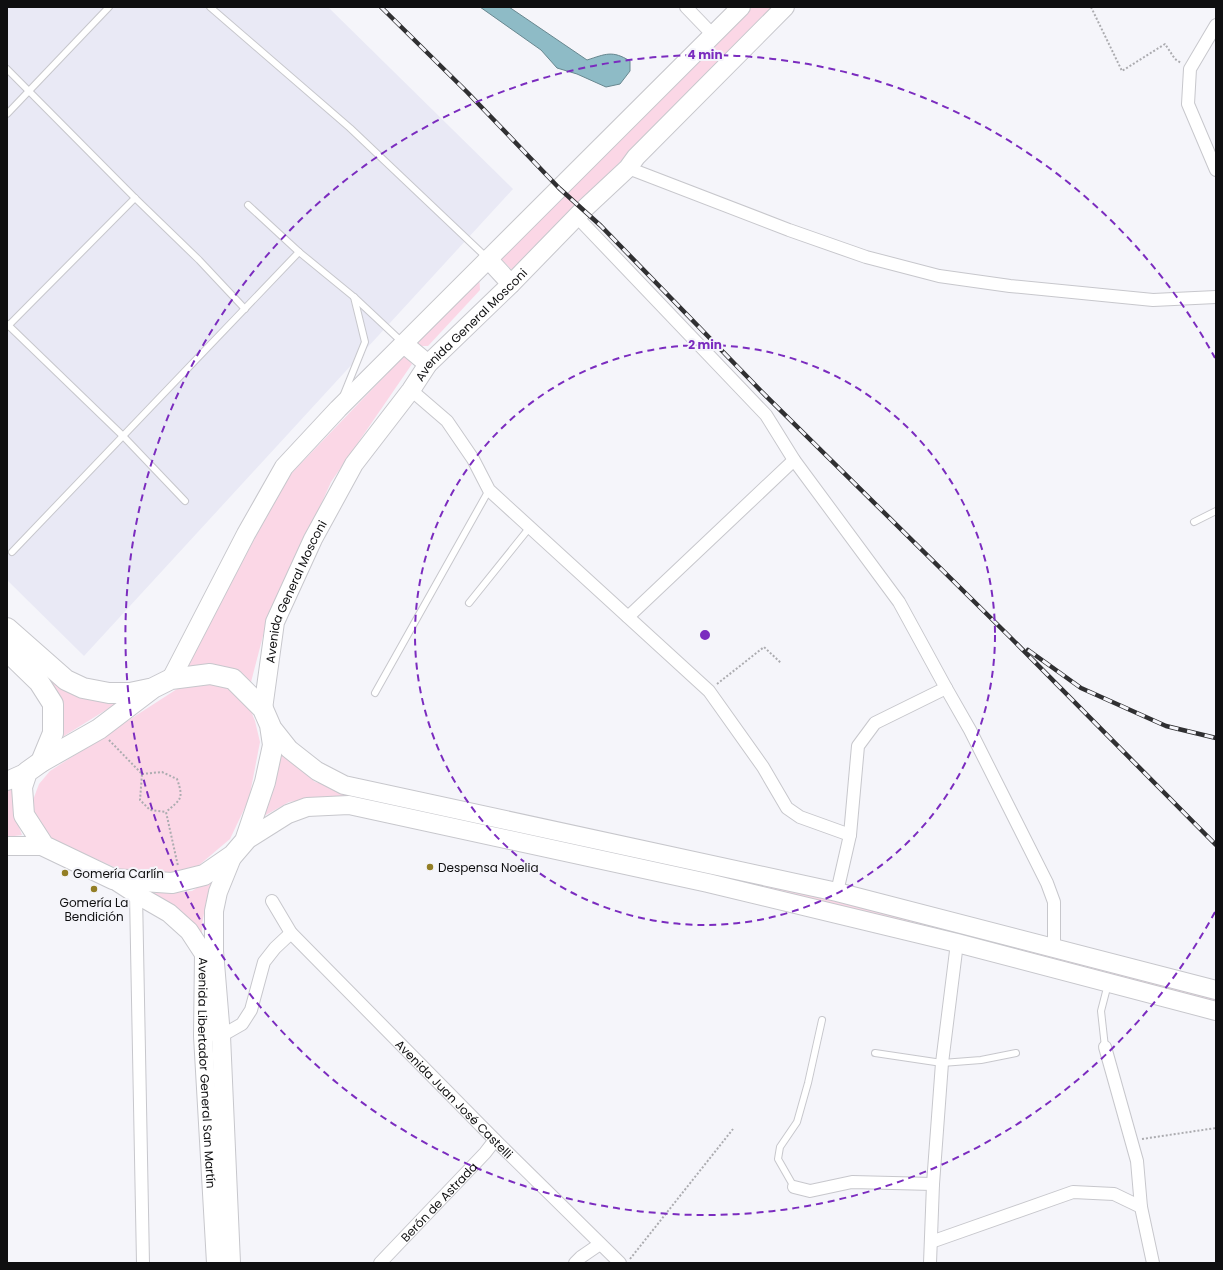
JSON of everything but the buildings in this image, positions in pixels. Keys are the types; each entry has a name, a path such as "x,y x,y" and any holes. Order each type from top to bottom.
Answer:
{"main road":[{"path":"171,679 243,540 284,467 338,409 741,7"},
{"name":"Avenida General Mosconi","path":"266,717 275,622 313,539 354,464 411,390 428,364 628,168 636,157 785,7"},
{"path":"488,259 511,284"},
{"path":"404,344 428,364"},
{"path":"7,628 66,680 83,688 109,693 130,693 153,688"},
{"path":"7,651 39,682 53,704 53,733 22,787 24,815 44,846"},
{"path":"7,781 99,729 153,688 171,679 210,674 233,679 266,717 289,749 317,771 344,785 837,892 1216,990"},
{"path":"239,848 265,782 273,745 266,717"},
{"path":"7,846 44,846 113,879 172,883 204,875 239,848 288,814 307,807 349,805 708,883 957,943 1216,1011"},
{"name":"Avenida Libertador General San Martín","path":"231,1263 220,1036 214,952 214,911 218,892 239,848"},
{"name":"Avenida Libertador General San Martín","path":"113,879 169,913 189,931 204,954 203,1036 216,1263"}],"street":[{"path":"686,7 713,34"},
{"path":"1216,25 1190,69 1188,104 1216,170"},
{"path":"628,168 817,240 866,257 939,276 1010,286 1153,300 1216,297"},
{"path":"577,217 766,415 794,460 899,602 970,730 1047,883 1054,902 1054,948"},
{"path":"411,390 447,421 473,459 490,490 709,691 763,767 787,808 800,817 850,836"},
{"path":"628,616 794,460"},
{"path":"837,892 850,836 858,746 876,723 946,688"},
{"path":"136,894 142,1263"},
{"name":"Avenida Juan José Castelli","path":"272,901 291,933 495,1140 620,1263"},
{"path":"203,1036 220,1036 242,1024 251,1010 264,962 275,948 291,933"},
{"path":"930,1263 933,1184 942,1063 957,943"},
{"path":"1105,1047 1137,1161 1141,1207 1153,1263"},
{"name":"Berón de Astrada","path":"380,1263 485,1153 495,1140"},
{"path":"794,1187 810,1191 852,1182 933,1184"},
{"path":"931,1242 1073,1192 1114,1194 1141,1207"},
{"path":"575,1263 600,1244"}],"lane":[{"path":"7,114 109,7"},
{"path":"210,7 350,128 488,259"},
{"path":"7,69 199,260 245,309"},
{"path":"135,198 8,325 123,436 185,501"},
{"path":"248,205 299,252 354,297 404,344"},
{"path":"12,552 299,252"},
{"path":"338,409 365,342 354,297"},
{"path":"375,693 490,490"},
{"path":"1194,522 1216,511"},
{"path":"469,603 530,527"},
{"path":"1105,1047 1101,1011 1108,982"},
{"path":"794,1187 778,1159 780,1147 797,1122 808,1083 822,1020"},
{"path":"876,1053 942,1063 981,1060 1016,1053"}],"path":[{"path":"1091,7 1122,71 1165,44 1175,59 1190,69"},
{"path":"709,691 764,647 781,664"},
{"path":"99,729 142,774 140,800 150,810 166,812 179,800 181,792 177,780 162,772 142,774"},
{"path":"166,812 181,881"},
{"path":"1131,1140 1216,1128"},
{"path":"627,1263 733,1129"}],"shaded area":[{"path":"7,7 328,7 513,189 84,656 7,580"},
{"path":"752,7 772,7 513,271 500,258"},
{"path":"479,275 480,290 428,346 414,346"},
{"path":"405,355 412,364 331,482 264,632 250,686 222,668 187,666 286,479"},
{"path":"7,635 51,675 122,700 56,741 60,709 7,644"},
{"path":"208,683 229,687 249,706 255,721 260,742 249,799 230,839 198,866 163,876 116,868 47,837 38,822 34,810 33,800 39,784 50,771 177,689"},
{"path":"279,748 315,782 743,873 1216,997 1216,1004 743,883 332,796 289,802 264,816 276,774"},
{"path":"15,780 13,811 22,835 7,837 7,786"},
{"path":"221,872 207,898 202,924 202,941 143,893 192,891"}],"water":[{"path":"480,7 509,7 587,60 609,54 618,55 630,61 630,71 620,84 606,87 577,74 557,68 541,50"}],"railway":[{"path":"381,7 467,92 559,188 601,226 762,392 1009,636 1216,845"},
{"path":"1028,650 1081,688 1166,726 1216,738"}],"place":[{"name":"Despensa Noelia","path":"430,867"},
{"name":"Gomería Carlín","path":"65,873"},
{"name":"Gomería La Bendición","path":"94,889"}]}
